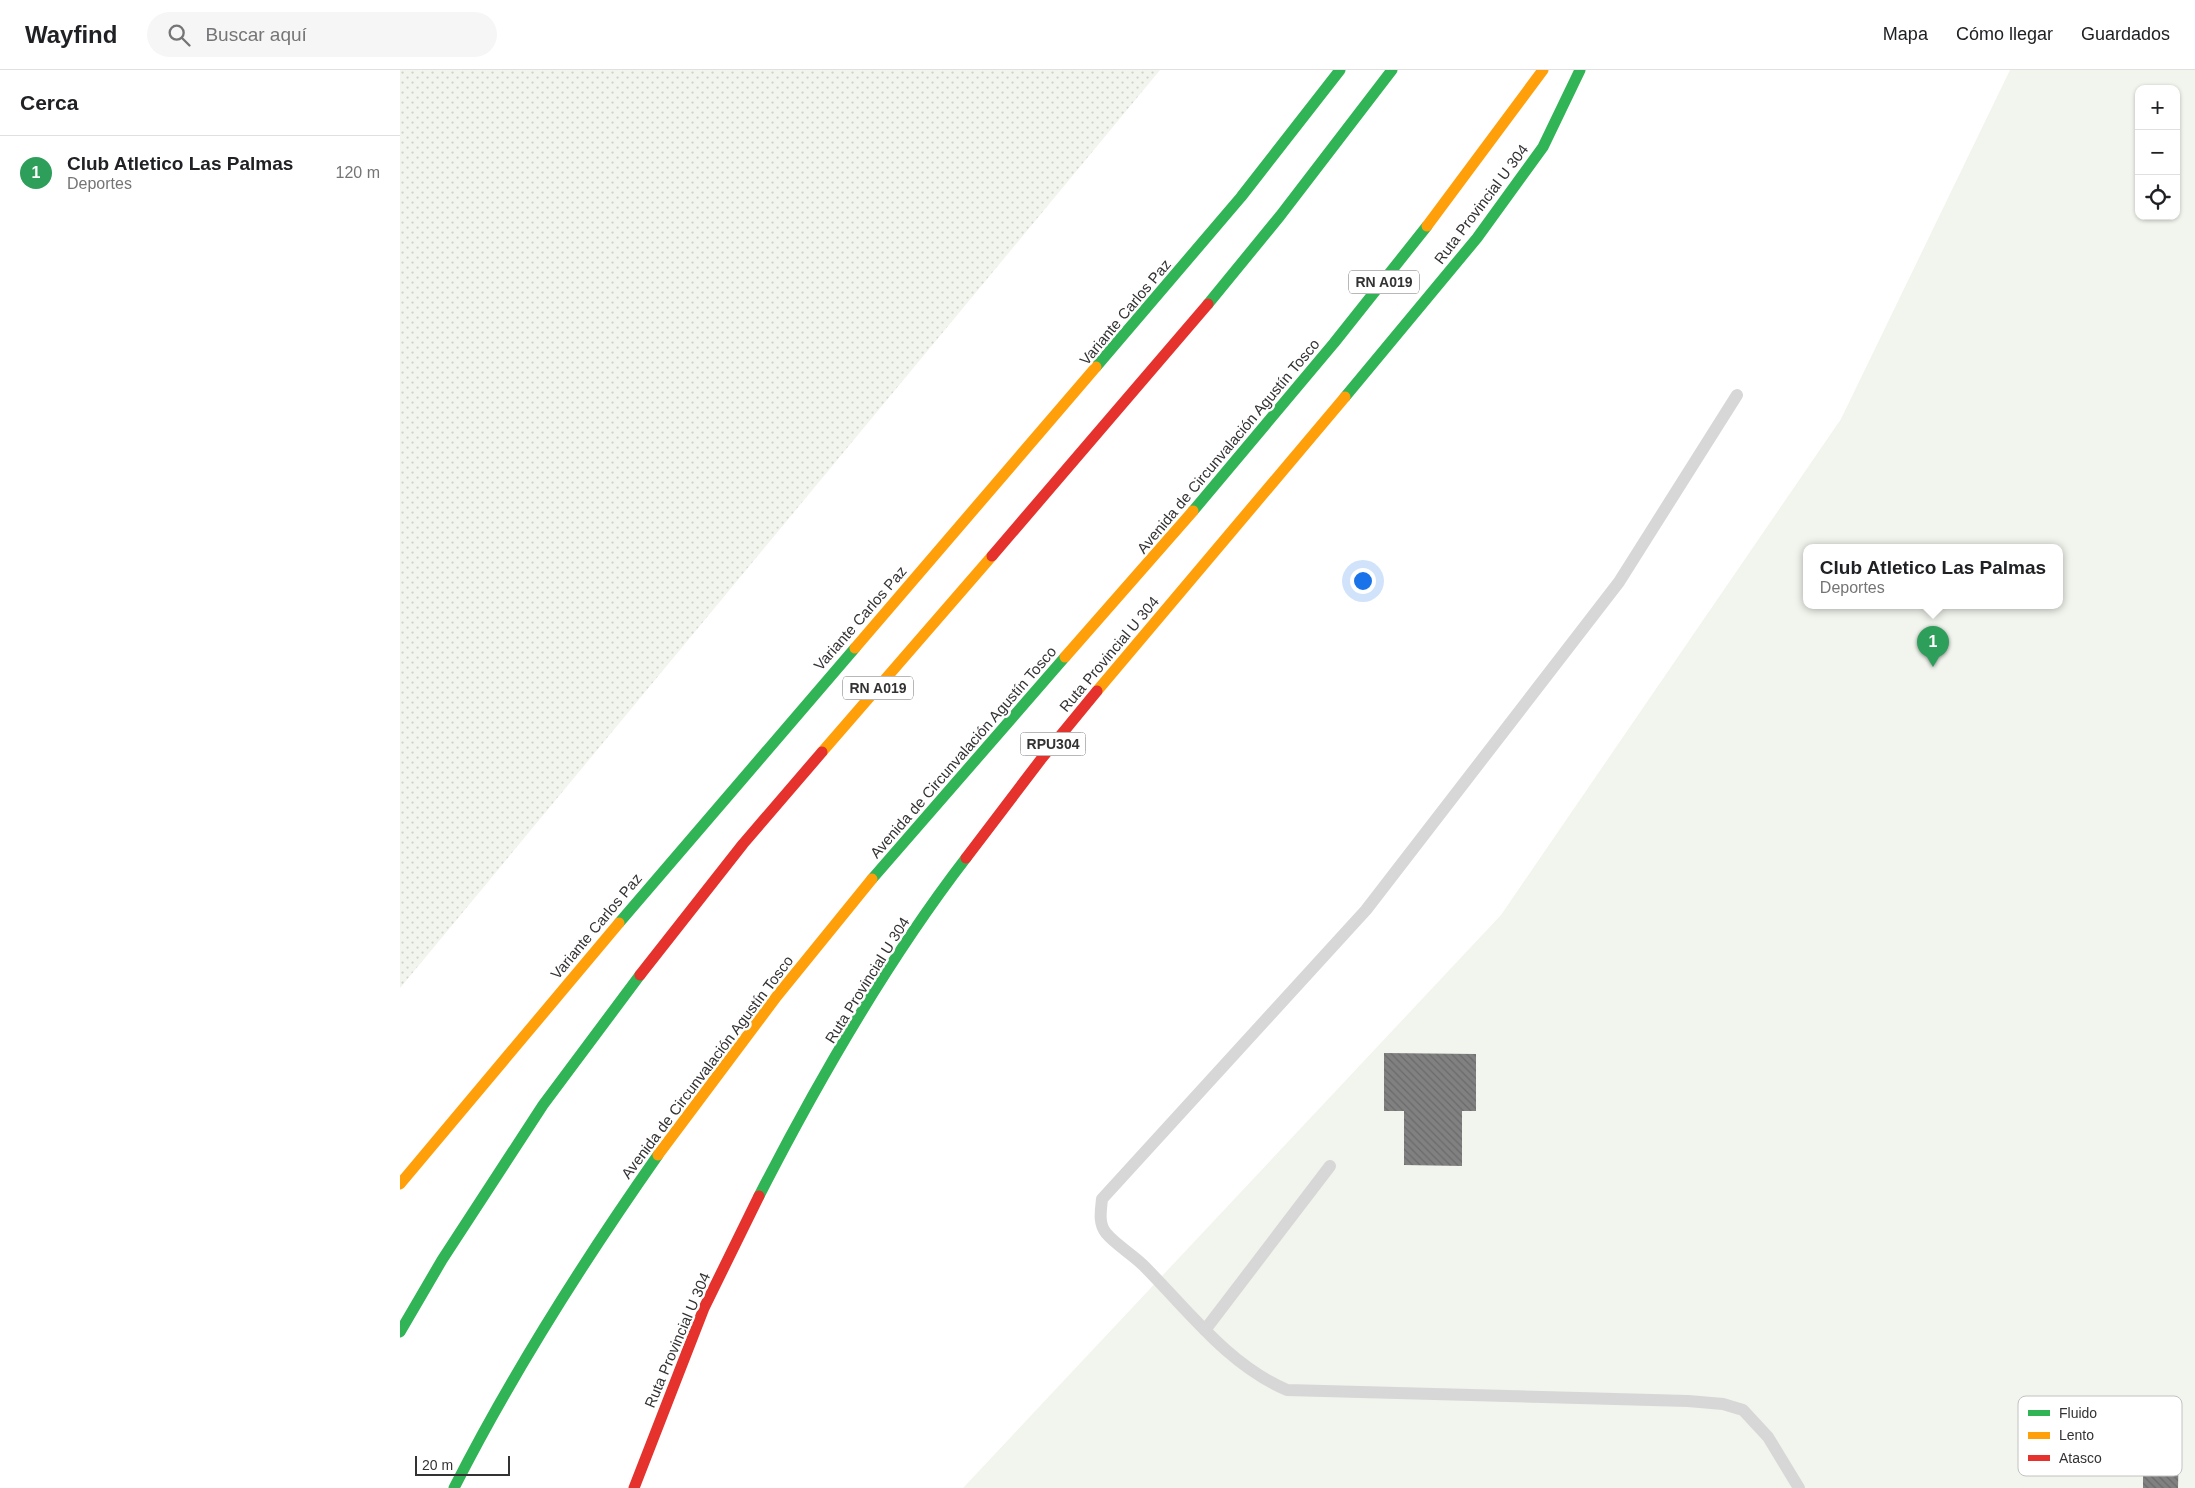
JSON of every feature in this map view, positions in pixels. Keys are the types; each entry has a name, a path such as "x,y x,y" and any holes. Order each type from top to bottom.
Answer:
{"highway":[{"name":"Variante Carlos Paz","path":"400,1184 711,814 1170,283 1241,197 1340,70"},
{"name":"RN A019","path":"400,1332 452,1244 543,1106 657,953 743,844 1204,309 1280,216 1392,70"},
{"name":"Avenida de Circunvalación Agustín Tosco","path":"454,1488 518,1371 605,1231 668,1140 732,1055 820,942 922,819 1143,569 1345,330 1427,228 1543,70"},
{"name":"Ruta Provincial U 304","path":"634,1488 704,1308 743,1226 782,1151 831,1065 872,996 917,927 955,872 1048,751 1144,633 1388,347 1477,238 1543,147 1580,70"}],"lane":[{"path":"1737,396 1619,582 1366,910 1102,1199 1100,1219 1105,1232 1142,1264 1205,1330 1247,1368 1266,1381 1287,1390 1688,1401 1723,1404 1743,1410 1768,1437 1799,1488"},
{"path":"1205,1330 1330,1166"}],"shaded area":[{"path":"400,70 1160,70 400,988"},
{"path":"2010,70 2195,70 2195,1488 963,1488 1501,915 1841,419"}],"building":[{"path":"1384,1053 1476,1054 1476,1111 1462,1111 1462,1166 1404,1165 1404,1111 1384,1111"},
{"path":"2143,1476 2178,1476 2178,1488 2143,1488"}],"traffic: fast":[{"path":"1096,367 1241,197 1340,70"},
{"path":"1208,304 1280,216 1392,70"},
{"path":"1345,397 1477,238 1543,147 1580,70"},
{"path":"1193,511 1334,343 1427,226"},
{"path":"619,923 855,648"},
{"path":"872,879 1065,657"},
{"path":"759,1196 805,1108 855,1022 908,938 966,858"},
{"path":"400,1332 442,1260 543,1105 640,975"},
{"path":"454,1488 500,1402 550,1318 658,1155"}],"traffic: slow":[{"path":"1427,226 1543,70"},
{"path":"855,648 1096,367"},
{"path":"1097,691 1345,397"},
{"path":"1065,657 1193,511"},
{"path":"822,752 992,556"},
{"path":"658,1155 777,996 872,879"},
{"path":"400,1184 619,923"}],"traffic: jam":[{"path":"992,556 1208,304"},
{"path":"966,858 1042,758 1097,691"},
{"path":"640,975 743,844 822,752"},
{"path":"634,1488 704,1308 759,1196"}],"place":[{"name":"Club Atletico Las Palmas","path":"1933,667"}]}
